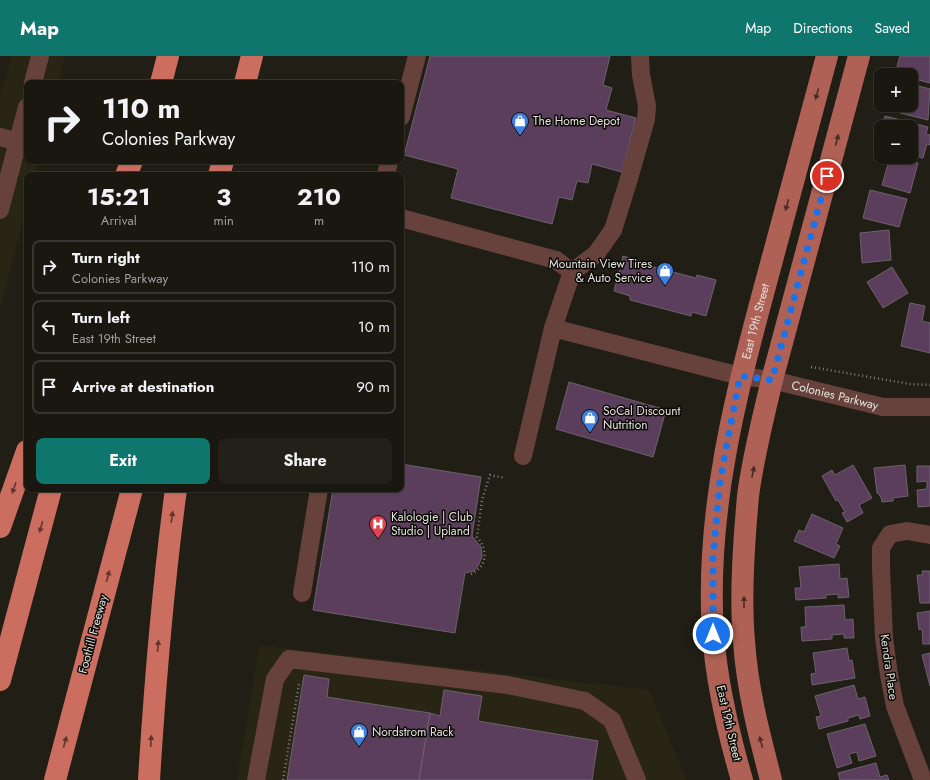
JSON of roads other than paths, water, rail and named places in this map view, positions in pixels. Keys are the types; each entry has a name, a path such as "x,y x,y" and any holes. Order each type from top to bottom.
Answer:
{"highway":[{"path":"162,80 168,56"},
{"path":"246,80 252,56"},
{"path":"252,80 256,56"},
{"path":"0,527 24,459"},
{"path":"0,680 50,492"},
{"name":"Foothill Freeway","path":"55,780 131,492"},
{"path":"149,780 155,678 166,562 176,492"}],"main road":[{"name":"East 19th Street","path":"742,780 722,704 713,634 713,556 720,481 740,376 828,56"},
{"path":"771,780 753,712 744,641 744,560 748,495 762,420 772,380 859,56"}],"street":[{"path":"34,80 40,56"},
{"path":"404,106 417,56"},
{"path":"523,456 553,328 572,272 596,254 613,230 628,182 646,119 647,106 641,75 640,56"},
{"path":"0,210 24,118"},
{"path":"0,137 18,142"},
{"path":"404,219 556,260 572,272"},
{"name":"Colonies Parkway","path":"553,328 740,376 772,380 883,407 930,407"},
{"path":"302,593 319,492"},
{"name":"Kendra Place","path":"923,780 895,706 890,683 882,600 881,548 890,534 907,531 930,535"},
{"path":"256,780 275,679 289,659 508,685 584,701 612,720 637,780"}],"place":[{"name":"The Home Depot","path":"520,136"},
{"name":"Mountain View Tires & Auto Service","path":"665,286"},
{"name":"SoCal Discount Nutrition","path":"590,433"},
{"name":"Kalologie | Club Studio | Upland","path":"378,539"},
{"name":"Nordstrom Rack","path":"359,747"}]}
